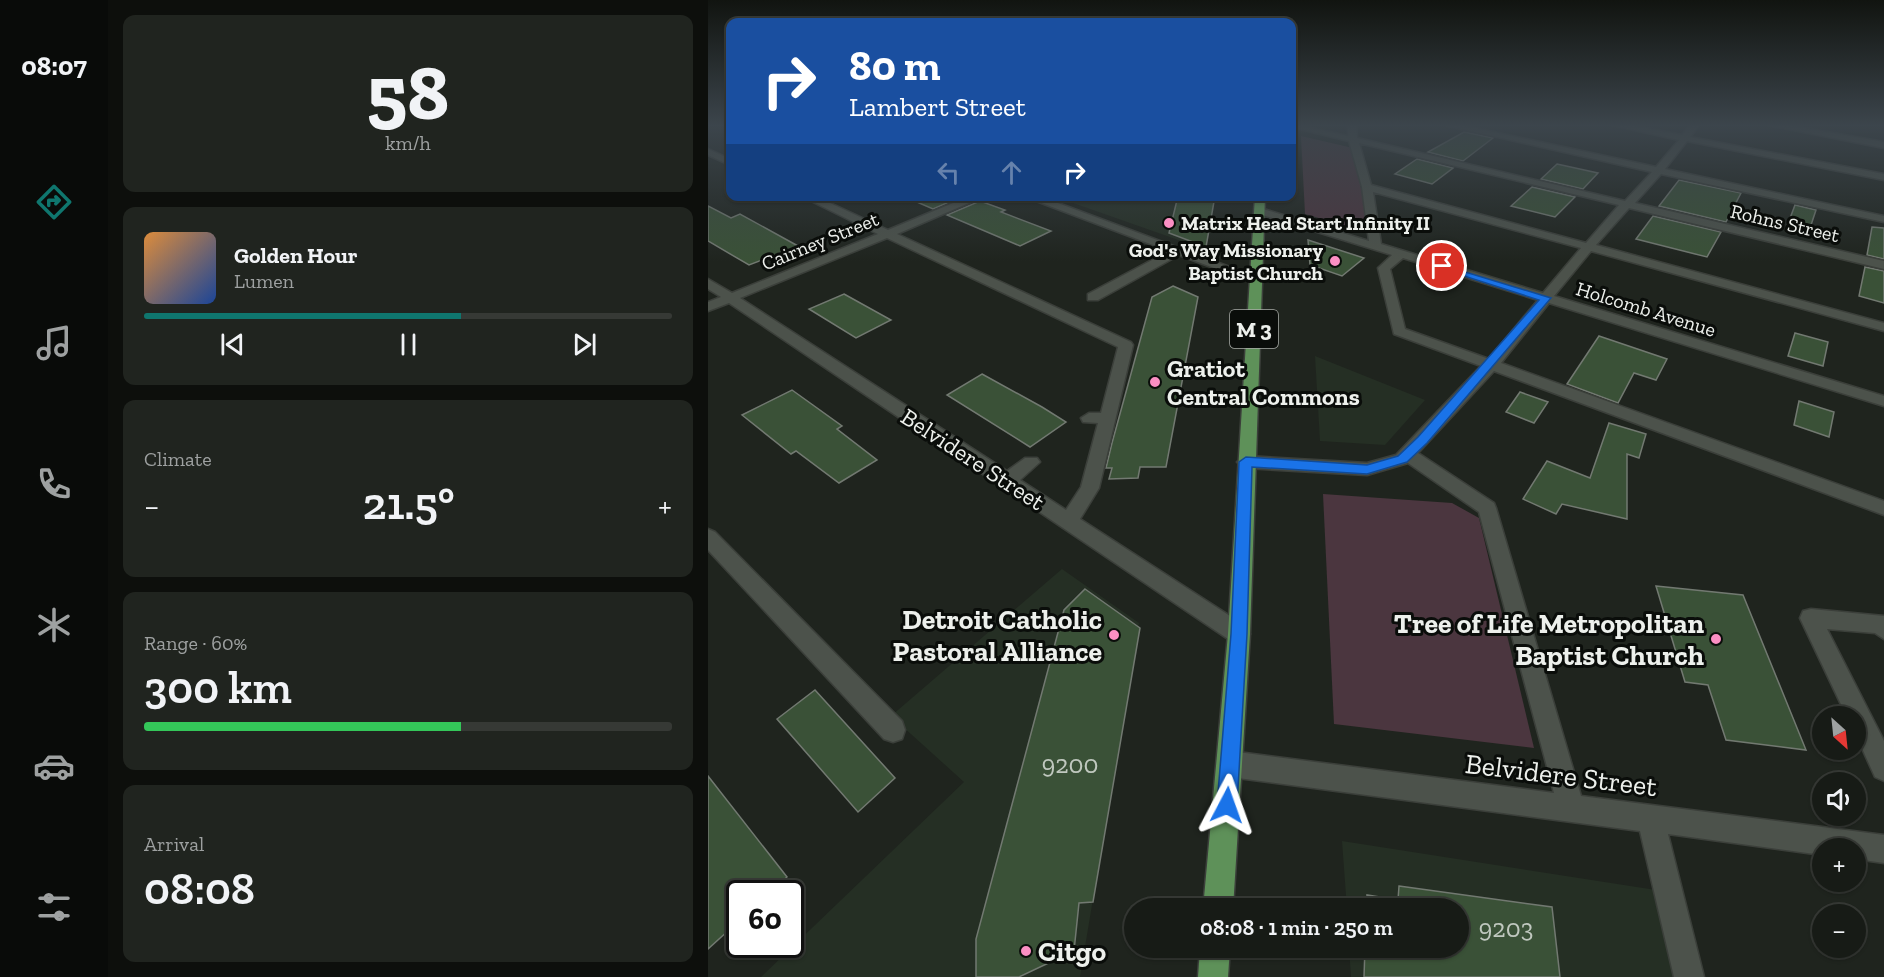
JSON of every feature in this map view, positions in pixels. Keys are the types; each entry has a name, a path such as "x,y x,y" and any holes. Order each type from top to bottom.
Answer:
{"main road":[{"name":"M 3","path":"1219,898 1239,634 1260,204"},
{"path":"1213,977 1214,958"}],"street":[{"path":"1362,170 1367,187 1376,248"},
{"name":"Rohns Street","path":"1480,170 1884,264"},
{"path":"1246,462 1367,469 1402,459 1491,365 1588,247 1627,204 1637,197 1659,170 1884,219"},
{"path":"1846,170 1884,177"},
{"path":"1367,187 1884,327"},
{"path":"817,201 1126,345 1090,488 1068,521"},
{"name":"Cairney Street","path":"708,307 968,201"},
{"path":"1042,201 1256,279"},
{"name":"Holcomb Avenue","path":"1260,204 1376,248 1884,401"},
{"path":"1093,297 1178,251"},
{"path":"1401,254 1384,268 1399,331 1884,508"},
{"name":"Belvidere Street","path":"708,284 1239,634"},
{"path":"1089,418 1108,418"},
{"path":"1407,454 1487,508 1572,810"},
{"path":"1006,481 1031,462"},
{"path":"708,537 893,730"},
{"path":"1884,629 1881,624 1810,618 1884,768"},
{"name":"Belvidere Street","path":"1230,764 1884,849"},
{"path":"1650,817 1689,977"}],"shaded area":[{"path":"1303,170 1357,170 1370,233 1305,214"},
{"name":"Matrix Head Start Infinity II","path":"1067,201 1212,201 1204,249"},
{"path":"1315,356 1425,400 1385,445 1320,441"},
{"path":"1323,494 1452,503 1479,518 1534,748 1334,724"},
{"path":"1062,569 1139,623 1080,977 761,977 781,958 804,958 804,936 964,782 891,716"},
{"path":"1342,841 1656,890 1676,977 1351,977 1350,958 1469,958 1469,898 1346,898"}],"building":[{"path":"1401,170 1451,170 1432,184 1395,174"},
{"path":"1551,170 1582,170 1598,173 1583,189 1541,179"},
{"path":"1679,180 1741,193 1726,222 1659,206"},
{"path":"1532,187 1575,197 1555,217 1511,206"},
{"path":"915,201 951,201 933,209"},
{"path":"980,201 1005,210 1001,212 1051,231 1020,246 947,215"},
{"path":"1177,201 1214,201 1206,247 1169,233"},
{"path":"1795,205 1816,210 1808,234 1786,229"},
{"path":"708,206 731,218 740,214 798,246 749,265 708,241"},
{"path":"1653,216 1721,232 1707,257 1636,239"},
{"path":"1872,227 1884,228 1884,259 1867,255"},
{"name":"God's Way Missionary Baptist Church","path":"1308,240 1364,258 1342,276 1310,265"},
{"path":"1865,267 1884,271 1884,303 1859,296"},
{"name":"Gratiot Central Commons","path":"1173,286 1198,297 1166,467 1140,467 1138,478 1109,479 1112,468 1106,468 1152,297"},
{"path":"844,294 891,320 856,338 809,309"},
{"path":"1795,333 1828,342 1823,366 1788,356"},
{"path":"1599,336 1667,359 1656,380 1634,373 1618,403 1567,384"},
{"path":"982,374 1066,422 1030,447 947,395"},
{"path":"792,390 842,426 837,429 877,460 839,483 796,451 791,454 742,415"},
{"path":"1520,392 1548,402 1534,423 1506,412"},
{"path":"1799,401 1834,412 1829,437 1794,425"},
{"path":"1609,423 1646,434 1639,458 1627,454 1627,519 1562,504 1556,514 1523,499 1547,461 1590,478"},
{"name":"Tree of Life Metropolitan Baptist Church","path":"1656,586 1743,595 1806,750 1726,740 1708,685 1685,682"},
{"path":"1085,589 1140,628 1093,902 1079,903 1074,951 1019,977 976,977 976,939 1064,610"},
{"path":"815,690 895,778 858,812 777,719"},
{"path":"708,776 787,877 784,880 726,880 726,933 708,949"},
{"path":"1399,886 1552,907 1560,977 1364,977 1365,958 1469,958 1469,898 1398,898"},
{"path":"1367,895 1386,898 1367,898"}],"place":[{"name":"Matrix Head Start Infinity II","path":"1169,223"},
{"name":"God's Way Missionary Baptist Church","path":"1335,261"},
{"name":"Gratiot Central Commons","path":"1155,382"},
{"name":"Detroit Catholic Pastoral Alliance","path":"1114,635"},
{"name":"Tree of Life Metropolitan Baptist Church","path":"1716,639"},
{"name":"Citgo","path":"1026,951"}],"route":[{"path":"1227,805 1239,634 1246,462 1378,468 1402,459 1422,440 1491,365 1546,298 1442,266"}]}
